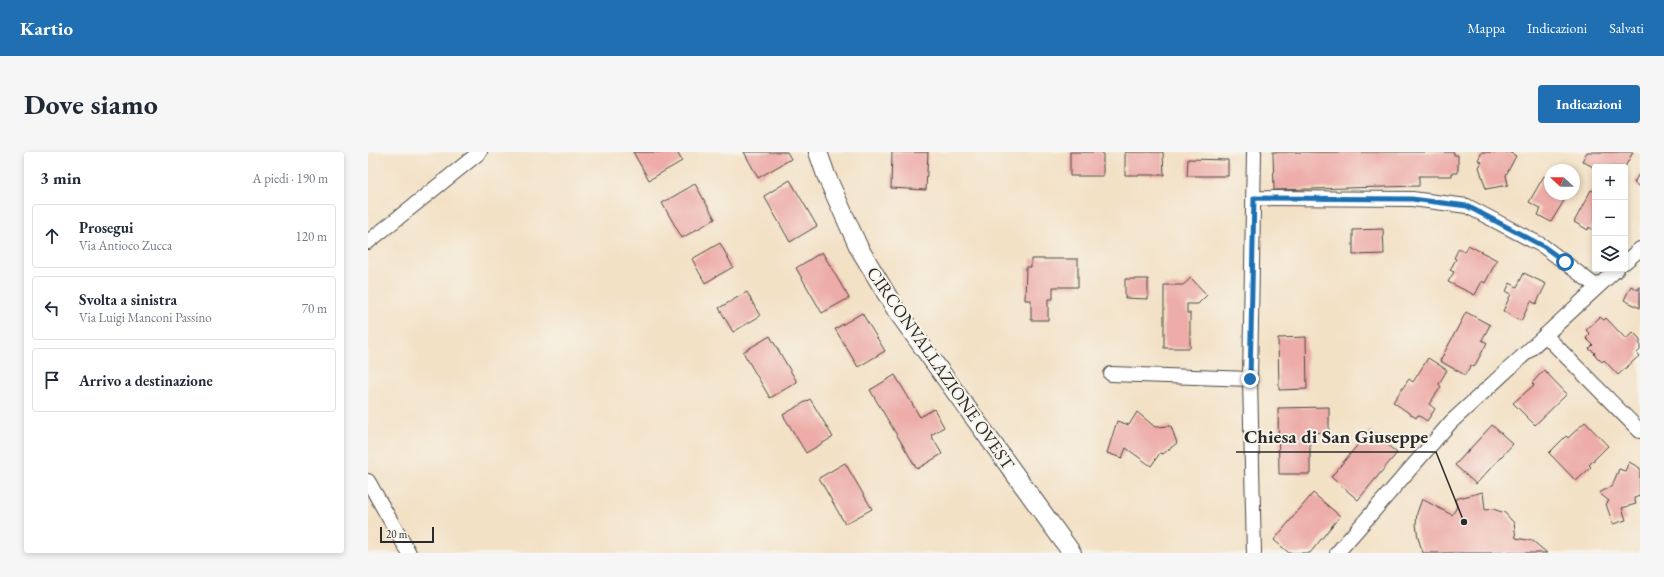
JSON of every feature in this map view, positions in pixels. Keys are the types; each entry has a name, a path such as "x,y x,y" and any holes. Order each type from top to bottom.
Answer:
{"street":[{"path":"368,242 480,152"},
{"name":"CIRCONVALLAZIONE OVEST","path":"818,152 826,175 859,248 896,310 1072,553"},
{"path":"1254,152 1250,379 1254,553"},
{"path":"1254,198 1412,199 1467,206 1543,246 1597,287"},
{"path":"1628,259 1640,249"},
{"path":"1337,553 1450,422 1614,272"},
{"path":"1545,335 1640,431"},
{"path":"1111,374 1250,379"},
{"path":"368,481 409,553"}],"building":[{"path":"633,152 677,152 682,161 649,180"},
{"path":"744,152 787,152 791,159 758,178"},
{"path":"892,152 928,152 926,190 891,188"},
{"path":"1070,152 1103,152 1103,176 1070,176"},
{"path":"1125,152 1163,152 1164,175 1125,175"},
{"path":"1273,152 1454,152 1454,155 1458,155 1458,173 1452,173 1452,176 1419,176 1419,186 1274,190"},
{"path":"1482,152 1509,152 1516,156 1506,175 1508,185 1486,189 1479,167 1482,162 1478,160"},
{"path":"1587,152 1633,152 1627,164 1592,164 1592,166 1582,161"},
{"path":"1188,159 1228,160 1228,176 1187,176"},
{"path":"1640,172 1640,187 1634,183"},
{"path":"1544,176 1544,200 1564,200 1551,222 1538,215 1541,209 1529,202"},
{"path":"790,180 817,226 790,242 764,196"},
{"path":"695,184 715,219 682,238 662,203"},
{"path":"1592,190 1592,229 1589,227 1588,230 1574,222"},
{"path":"1383,229 1384,254 1353,255 1353,230"},
{"path":"720,243 733,267 705,283 692,259"},
{"path":"1468,245 1497,260 1485,283 1482,281 1475,295 1448,282 1454,272 1450,270 1456,259 1454,258 1459,248 1464,252"},
{"path":"822,252 849,298 822,313 796,268"},
{"path":"1031,259 1078,259 1078,287 1053,287 1053,299 1048,299 1048,320 1031,320 1031,300 1025,300 1026,267 1031,267"},
{"path":"1524,273 1546,284 1536,304 1531,301 1521,321 1503,311 1511,294 1506,291 1510,283 1517,287"},
{"path":"1191,278 1207,295 1198,304 1187,304 1187,313 1190,313 1190,348 1164,348 1164,285 1183,285"},
{"path":"1125,279 1148,279 1148,299 1125,298"},
{"path":"1631,286 1638,290 1640,286 1640,308 1624,300"},
{"path":"747,292 760,316 733,332 719,308"},
{"path":"1466,312 1490,325 1482,340 1487,343 1474,367 1471,365 1465,375 1440,361"},
{"path":"862,313 885,351 858,367 835,329"},
{"path":"1600,317 1604,320 1606,318 1626,339 1633,332 1640,339 1640,350 1637,353 1639,356 1618,375 1604,360 1602,362 1593,351 1589,349 1593,345 1586,338 1590,334 1586,330"},
{"path":"770,336 797,382 770,398 743,352"},
{"path":"1306,337 1307,389 1279,390 1278,338"},
{"path":"1428,358 1447,370 1439,384 1441,387 1429,404 1435,409 1427,421 1418,415 1416,418 1393,402 1409,379 1413,382"},
{"path":"1544,370 1567,394 1535,425 1513,403 1534,385 1532,383"},
{"path":"895,375 920,417 934,409 944,427 931,435 942,454 917,469 870,390"},
{"path":"810,399 833,437 806,453 783,415"},
{"path":"1329,407 1329,432 1310,433 1310,474 1279,474 1278,408"},
{"path":"1137,412 1155,427 1171,426 1177,443 1163,454 1160,453 1151,466 1126,448 1122,458 1107,453 1117,421 1129,425"},
{"path":"1585,422 1608,446 1589,465 1591,467 1576,481 1549,453 1566,436 1568,438"},
{"path":"1492,425 1513,444 1476,484 1455,465"},
{"path":"1370,430 1397,453 1358,500 1331,477"},
{"path":"1629,462 1640,468 1640,496 1634,498 1636,504 1622,508 1626,520 1613,524 1606,504 1609,501 1599,493 1612,486 1619,469 1625,471"},
{"path":"845,463 872,509 845,524 819,478"},
{"path":"1483,492 1485,510 1493,509 1505,513 1514,523 1516,538 1533,541 1547,553 1423,553 1418,538 1416,524 1417,513 1422,499 1452,515 1457,507 1455,499"},
{"path":"1313,493 1340,516 1310,553 1289,553 1274,540"}],"place":[{"name":"Chiesa di San Giuseppe","path":"1464,522"}],"route":[{"path":"1250,379 1254,198 1412,199 1467,206 1543,246 1565,262"}]}
